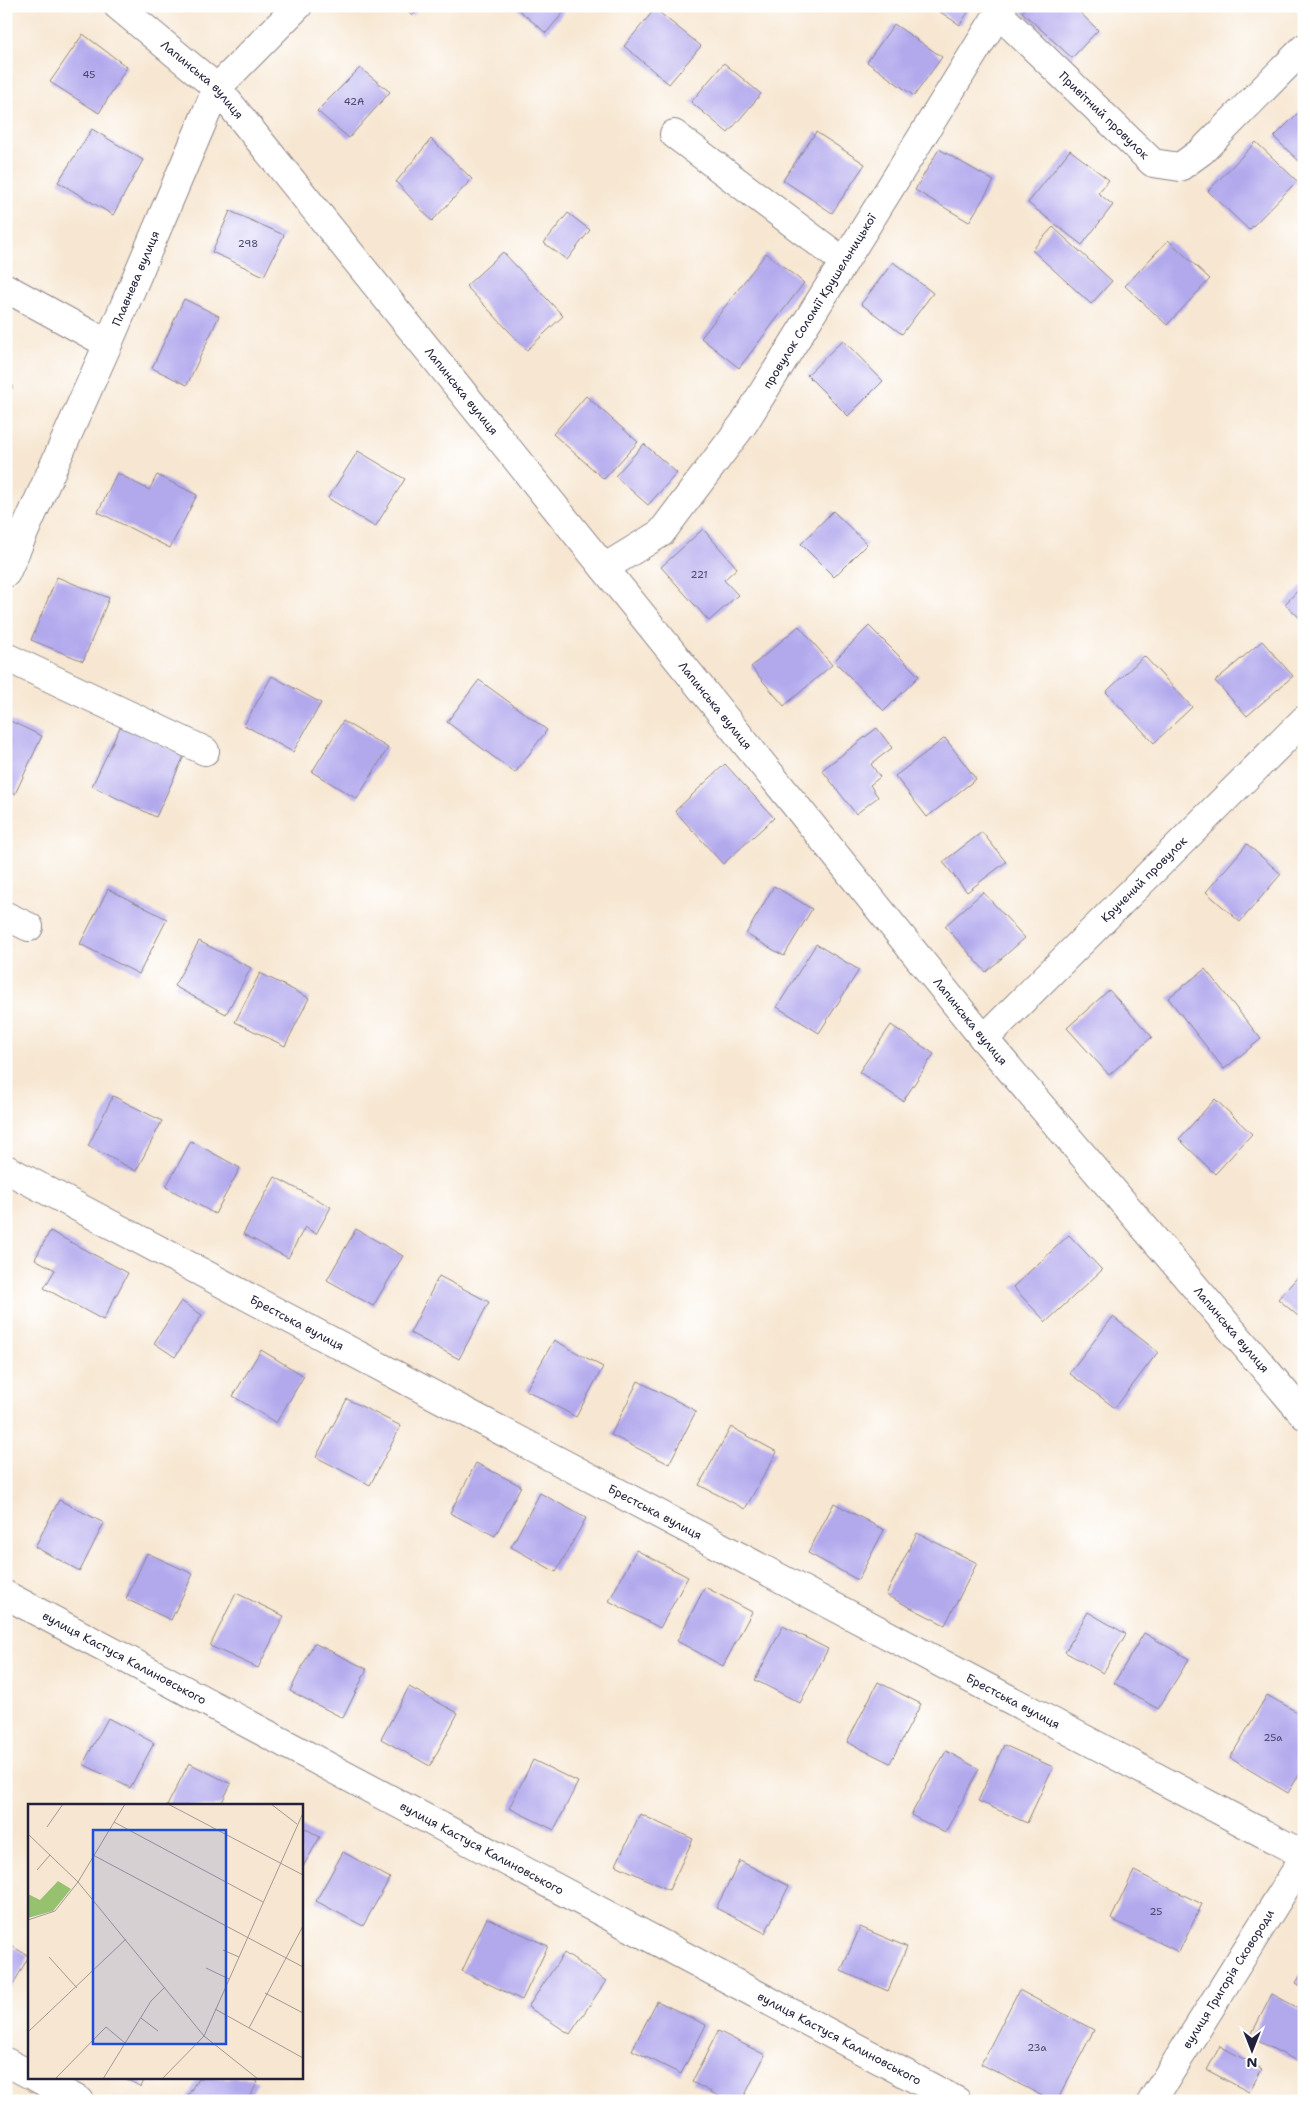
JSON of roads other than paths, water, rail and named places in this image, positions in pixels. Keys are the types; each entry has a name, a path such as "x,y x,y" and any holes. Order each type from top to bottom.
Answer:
{"street":[{"name":"Лапинська вулиця","path":"118,6 217,88 984,1039 1304,1416"},
{"name":"Плавнева вулиця","path":"6,573 108,344 217,88 298,6"},
{"name":"Привітний провулок","path":"1001,10 1153,163 1180,167 1202,151 1304,48"},
{"name":"провулок Соломії Крушельницької","path":"604,568 661,533 744,423 843,261 1001,10"},
{"path":"674,134 843,261"},
{"path":"6,288 108,344"},
{"path":"6,657 205,751"},
{"name":"Кручений провулок","path":"984,1039 1304,720"},
{"name":"Брестська вулиця","path":"6,1169 1304,1856"},
{"name":"вулиця Кастуся Калиновського","path":"6,1595 957,2101"},
{"name":"вулиця Григорія Сковороди","path":"1152,2101 1304,1856"},
{"path":"6,2062 28,2073"},
{"path":"41,2080 80,2101"}]}
